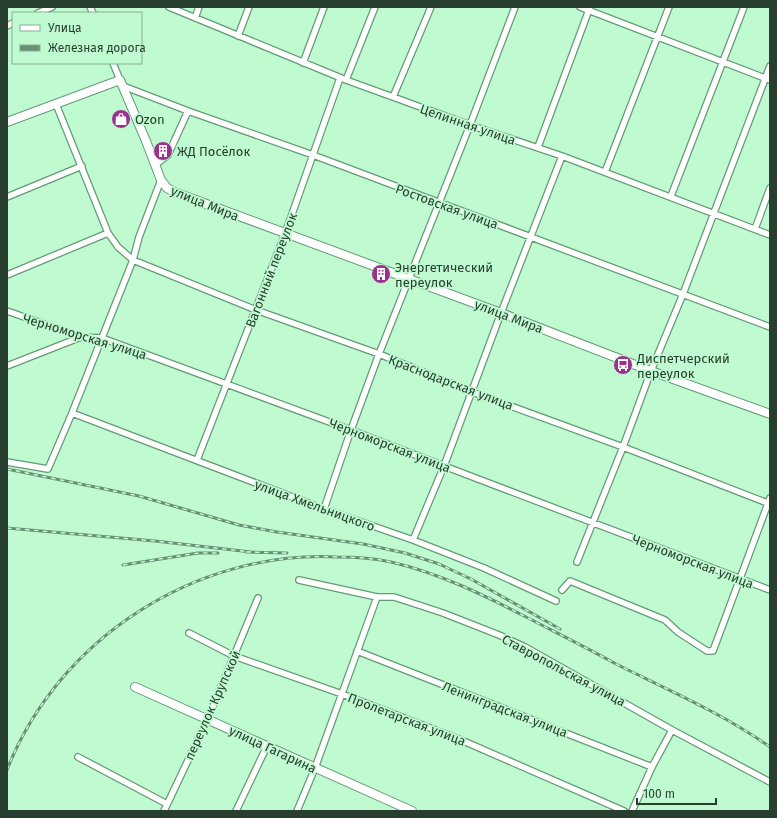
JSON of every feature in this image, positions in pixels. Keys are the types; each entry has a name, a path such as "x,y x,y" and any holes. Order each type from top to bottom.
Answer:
{"street":[{"path":"40,12 52,7"},
{"name":"Целинная улица","path":"169,7 340,78 470,125 538,147 671,196 770,235"},
{"path":"195,18 199,7"},
{"path":"238,36 249,7"},
{"path":"303,63 324,7"},
{"path":"346,80 375,7"},
{"path":"393,97 431,7"},
{"path":"324,509 379,354 410,279 515,7"},
{"path":"580,7 590,9 768,79"},
{"path":"605,172 669,7"},
{"path":"671,196 744,7"},
{"path":"538,147 590,9"},
{"path":"7,462 48,469 133,260 139,237 161,180 114,64"},
{"path":"577,562 594,523 651,371 768,79 770,66"},
{"name":"Вагонный переулок","path":"197,460 285,234 340,78"},
{"path":"7,122 121,83"},
{"name":"Ростовская улица","path":"121,83 188,112 313,156 770,327"},
{"name":"Краснодарская улица","path":"56,104 108,233 118,247 133,260 256,310 379,354 472,392 769,502"},
{"path":"154,165 168,155 188,112"},
{"path":"413,540 444,466 562,156"},
{"path":"7,197 82,166"},
{"name":"улица Мира","path":"161,180 167,188 174,192 501,313 651,371 770,414"},
{"path":"755,229 770,188"},
{"path":"7,275 108,233"},
{"name":"Черноморская улица","path":"7,311 81,337 102,338 351,430 770,590"},
{"path":"7,366 81,337"},
{"name":"улица Хмельницкого","path":"72,413 324,509 413,540 484,568 556,601"},
{"path":"562,590 570,581 665,620 678,632 707,651 713,652 769,502"},
{"name":"Ставропольская улица","path":"299,580 377,597 394,597 442,613 520,644 672,730 770,782"},
{"path":"297,811 315,768 377,597"},
{"name":"переулок Крупской","path":"164,811 208,718 258,598"},
{"name":"Пролетарская улица","path":"189,633 234,656 342,694 461,740 624,811"},
{"name":"Ленинградская улица","path":"358,651 652,767"},
{"name":"улица Гагарина","path":"135,687 208,718 412,811"},
{"path":"632,811 652,767 672,730"},
{"path":"236,811 267,746"},
{"path":"78,757 167,804"}],"railway":[{"path":"7,469 139,496 239,525 363,544 405,553 439,564 471,579 560,629"},
{"path":"7,528 155,541 251,552"},
{"path":"246,552 287,553"},
{"path":"123,565 198,553 218,553"},
{"path":"7,770 30,723 60,680 97,643 138,612 184,587 233,569 284,559 337,557 364,558 391,562 444,578 511,609 616,664 694,702 733,723 770,747"}],"place":[{"name":"Ozon","path":"121,119"},
{"name":"ЖД Посёлок","path":"163,151"},
{"name":"Энергетический переулок","path":"381,274"},
{"name":"Диспетчерский переулок","path":"623,365"}]}
